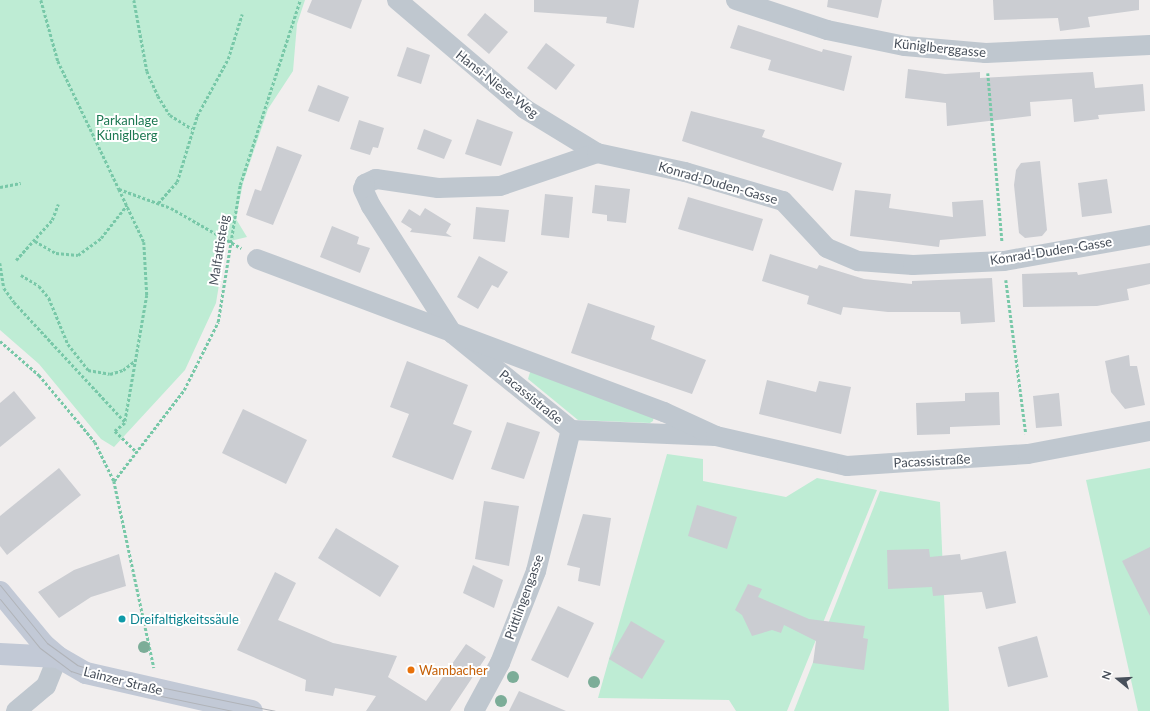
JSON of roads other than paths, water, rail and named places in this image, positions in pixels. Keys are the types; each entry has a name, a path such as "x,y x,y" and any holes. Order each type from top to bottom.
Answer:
{"main road":[{"name":"Lainzer Straße","path":"0,592 32,633 58,658 86,673 252,711"},
{"path":"0,654 58,658"}],"street":[{"name":"Hansi-Niese-Weg","path":"397,0 525,109 597,152"},
{"name":"Küniglberggasse","path":"736,0 827,30 905,46 986,53 1150,45"},
{"name":"Konrad-Duden-Gasse","path":"597,152 685,172 783,201 827,248 858,261 912,265 1004,261 1150,235"},
{"path":"453,334 370,206 363,189 365,184 376,179 438,188 500,186 597,152"},
{"name":"Pacassistraße","path":"257,259 453,334 664,412 716,436"},
{"name":"Pacassistraße","path":"453,334 571,430 716,436 847,466 1028,454 1150,431"},
{"name":"Püttlingengasse","path":"474,711 500,663 536,571 571,430"},
{"path":"16,711 46,686 58,658"}],"tram line":[{"path":"0,585 47,643 77,665 121,679 275,711"},
{"path":"0,599 40,648 71,671 118,687 233,711"}],"place":[{"name":"Dreifaltigkeitssäule","path":"122,619"},
{"name":"Wambacher","path":"411,670"}],"park label":[{"name":"Parkanlage Küniglberg","path":"127,128"}]}
